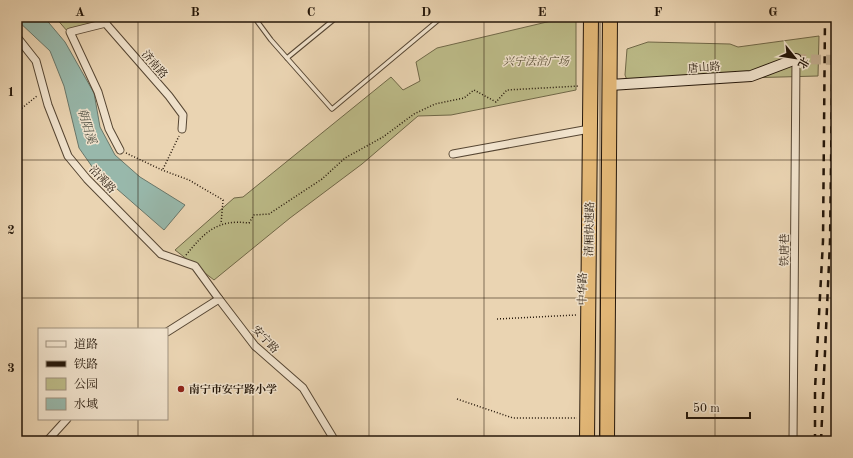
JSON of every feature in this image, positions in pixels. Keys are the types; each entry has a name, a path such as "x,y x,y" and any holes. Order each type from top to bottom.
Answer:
{"highway":[{"name":"中华路","path":"581,441 585,17"},
{"path":"600,18 610,85 607,441"},
{"name":"清厢快速路","path":"587,441 600,18"},
{"name":"清厢快速路","path":"597,441 600,18"}],"street":[{"name":"济南路","path":"100,17 169,96 183,115 182,129"},
{"path":"106,23 70,32 98,92 109,129 120,150"},
{"name":"沿溪路","path":"17,37 36,61 44,90 68,156 92,184 161,254 195,266 219,299"},
{"name":"唐山路","path":"610,85 751,76 796,59"},
{"name":"铁唐巷","path":"793,441 796,59"},
{"path":"453,154 584,130"},
{"path":"168,331 219,299"},
{"name":"安宁路","path":"219,299 255,346 303,388 335,441"},
{"path":"47,441 66,420"}],"lane":[{"path":"254,17 287,58 332,109 442,17"},
{"path":"287,58 337,17"}],"path":[{"path":"181,261 204,234 221,224 235,221 249,223 254,215 269,214 322,179 345,158 383,137 414,114 434,104 464,98 474,90 496,102 507,90 584,85"},
{"path":"17,112 44,90"},
{"path":"162,170 182,129"},
{"path":"120,150 162,170 189,180 223,200 221,224"},
{"path":"497,319 582,315"},
{"path":"456,399 513,418 581,418"}],"green space":[{"path":"55,17 92,17 101,26 68,32"},
{"name":"兴宁法治广场","path":"568,17 576,17 576,90 451,115 418,116 362,164 290,218 214,280 175,250 234,198 243,197 391,77 403,90 420,81 416,62 437,48"},
{"path":"819,36 818,76 632,81 627,80 625,75 627,49 648,42 730,44 738,47"}],"water":[{"name":"朝阳溪","path":"17,17 44,17 65,42 94,93 100,127 115,155 140,177 185,205 164,230 93,168 79,148 64,86 50,51 17,20"}],"tunnel":[{"path":"796,59 836,60"}],"railway":[{"path":"815,441 815,389 823,241 825,17"},
{"path":"821,441 830,241 833,17"}],"place":[{"name":"南宁市安宁路小学","path":"181,389"}]}
